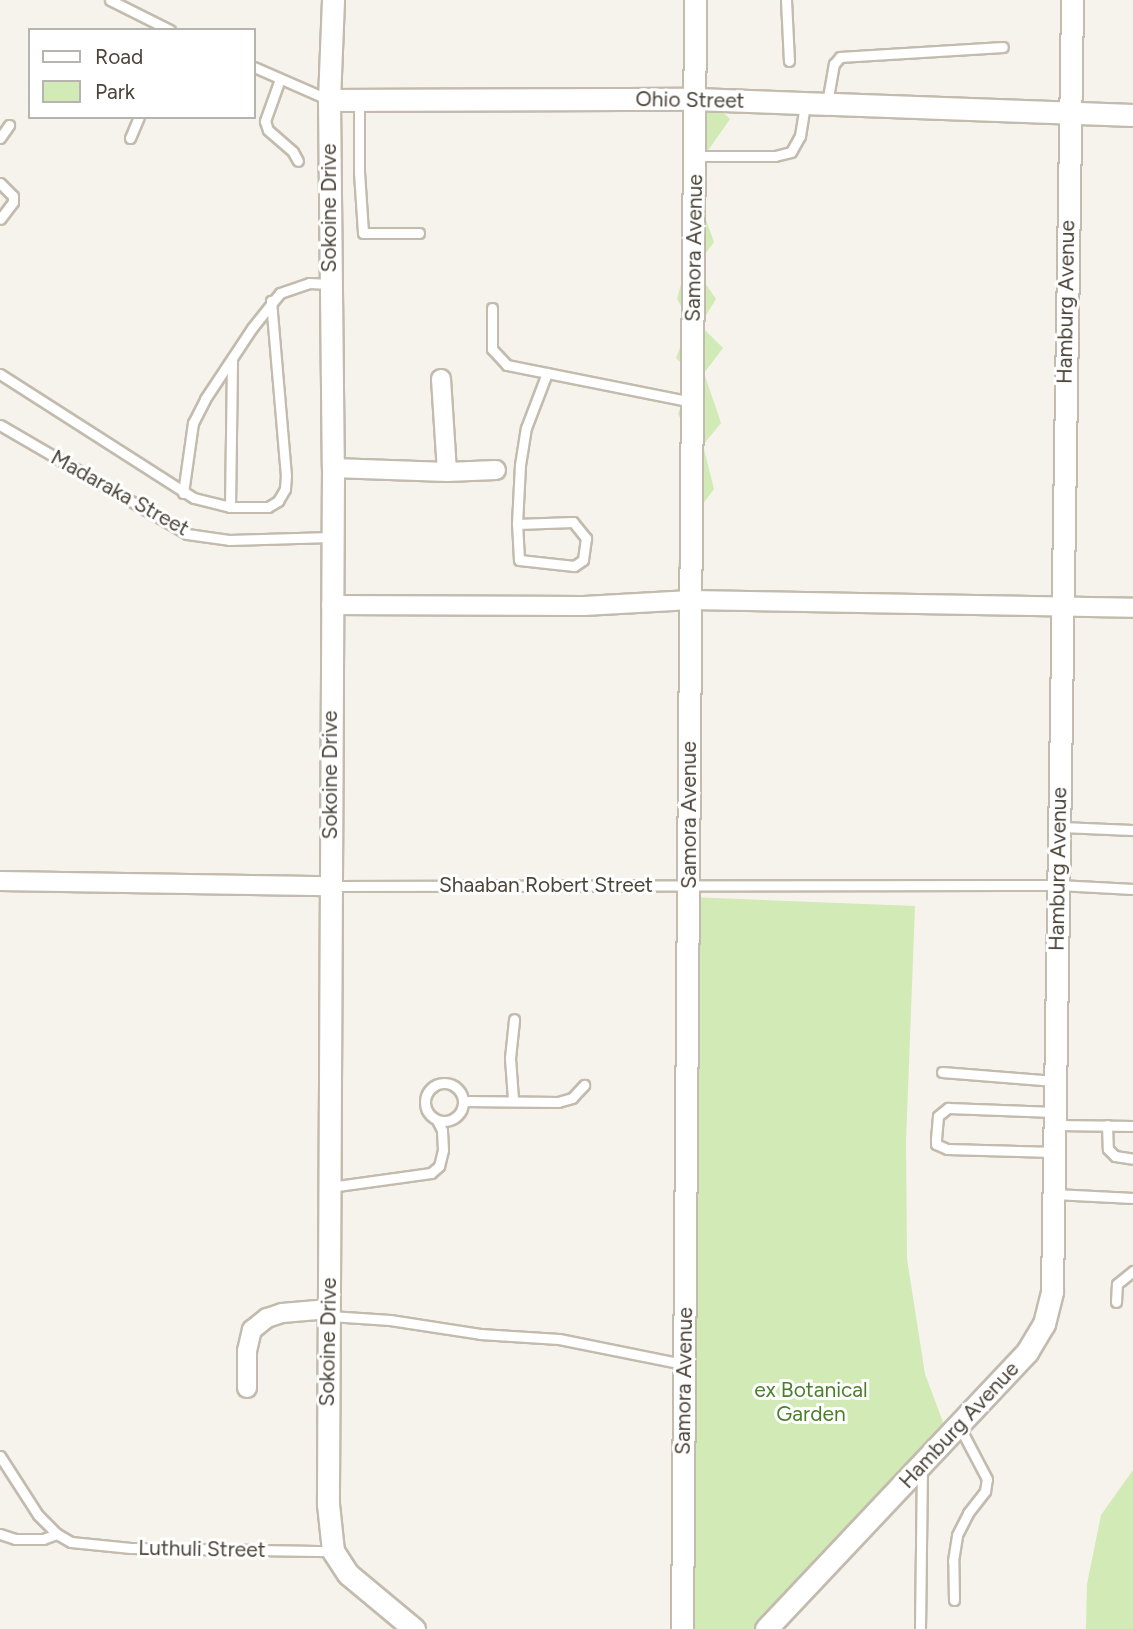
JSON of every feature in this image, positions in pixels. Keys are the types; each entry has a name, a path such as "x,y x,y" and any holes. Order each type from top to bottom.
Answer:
{"street":[{"name":"Sokoine Drive","path":"333,0 329,100 333,468 327,1504 333,1550"},
{"name":"Samora Avenue","path":"682,1629 695,0"},
{"name":"Hamburg Avenue","path":"766,1629 1027,1352 1044,1324 1052,1291 1072,0"},
{"name":"Ohio Street","path":"329,100 696,99 1133,114"},
{"path":"441,379 447,472"},
{"path":"333,468 447,472 496,470"},
{"path":"331,605 584,606 691,600 1133,608"},
{"name":"Shaaban Robert Street","path":"0,881 329,886"},
{"path":"247,1388 247,1351 252,1331 267,1318 282,1313 328,1312"},
{"path":"333,1550 348,1574 414,1629"}],"lane":[{"path":"110,0 166,28"},
{"path":"786,0 789,61"},
{"path":"695,156 775,156 791,152 839,57 1003,47"},
{"name":"Ohio Street","path":"256,68 329,100"},
{"path":"280,79 265,121 268,130 293,152 298,161"},
{"path":"359,100 359,172 363,233 419,233"},
{"path":"131,138 138,119"},
{"path":"0,138 9,125"},
{"path":"0,183 13,196 13,202 0,219"},
{"path":"183,493 193,423 271,300 290,288 309,283 330,284"},
{"path":"0,374 183,493 206,503 230,507 268,507 278,501 285,489 271,300"},
{"path":"492,308 492,349 500,361 507,365 692,402"},
{"path":"230,507 232,358"},
{"path":"517,524 573,522 586,538 583,560 574,566 519,560 517,524 520,465 526,428 547,373"},
{"name":"Madaraka Street","path":"0,425 187,534 229,540 331,537"},
{"path":"1058,827 1133,830"},
{"name":"Shaaban Robert Street","path":"329,886 1058,885 1133,889"},
{"path":"513,1099 510,1058 514,1019"},
{"path":"942,1072 1055,1081"},
{"path":"330,1186 431,1173 439,1166 443,1150 442,1130 426,1105 432,1088 451,1084 460,1092 463,1101 461,1110 454,1118 437,1120"},
{"path":"463,1101 565,1101 572,1098 584,1085"},
{"path":"1054,1152 947,1149 936,1144 937,1116 948,1108 1133,1126"},
{"path":"1107,1125 1108,1149 1115,1156 1133,1159"},
{"path":"1053,1194 1133,1198"},
{"path":"1116,1302 1117,1284 1133,1271"},
{"path":"328,1312 480,1334 559,1339 683,1364"},
{"path":"954,1600 953,1561 957,1535 968,1513 985,1491 987,1479 959,1426"},
{"path":"0,1456 38,1515 57,1534 43,1539 15,1539 0,1534"},
{"path":"920,1629 922,1466"},
{"name":"Luthuli Street","path":"57,1534 71,1542 131,1548 333,1550"}],"green space":[{"path":"712,102 730,119 707,152 705,217 714,242 695,268 716,299 700,325 723,348 704,373 721,423 703,445 714,489 691,520 704,547 688,573 678,568 683,513 679,476 692,442 678,414 692,374 676,358 690,321 677,299 687,262 682,241 695,216 686,113"},
{"name":"ex Botanical Garden","path":"690,897 915,906 906,1142 907,1259 925,1374 946,1430 759,1629 687,1629 696,1372"},
{"path":"1133,1470 1133,1629 1086,1629 1087,1584 1101,1515"}]}
